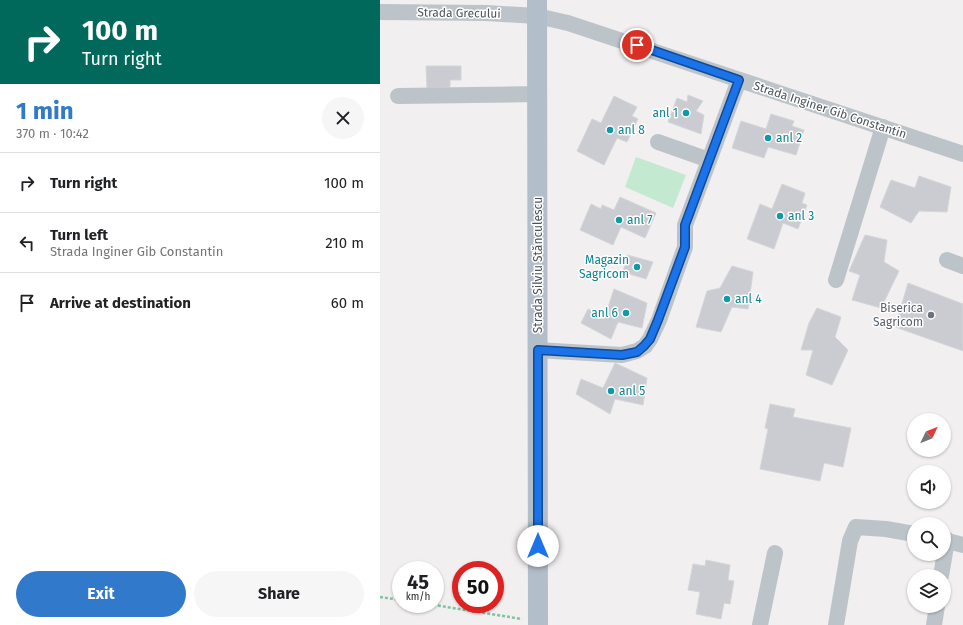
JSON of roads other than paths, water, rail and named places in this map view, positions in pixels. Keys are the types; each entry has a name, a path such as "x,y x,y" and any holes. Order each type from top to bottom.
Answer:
{"main road":[{"name":"Strada Silviu Stănculescu","path":"537,8 538,624"}],"street":[{"name":"Strada Grecului","path":"380,12 486,13 537,8"},
{"name":"Strada Inginer Gib Constantin","path":"537,8 568,23 630,42 739,80 963,154"},
{"path":"538,350 622,355 637,352 650,339 685,247 685,225 739,80"},
{"path":"398,96 538,94"},
{"path":"836,280 883,127"},
{"path":"658,142 709,160"},
{"path":"947,260 963,266"},
{"path":"836,625 850,541 856,527 886,529 907,533"},
{"path":"951,542 963,545"},
{"path":"760,625 775,553"},
{"path":"934,625 936,613"}],"place":[{"name":"anl 1","path":"686,113"},
{"name":"anl 8","path":"610,130"},
{"name":"anl 2","path":"768,138"},
{"name":"anl 3","path":"780,216"},
{"name":"anl 7","path":"619,220"},
{"name":"Magazin Sagricom","path":"637,267"},
{"name":"anl 4","path":"727,299"},
{"name":"anl 6","path":"626,313"},
{"name":"Biserica Sagricom","path":"931,315"},
{"name":"anl 5","path":"611,391"}]}
